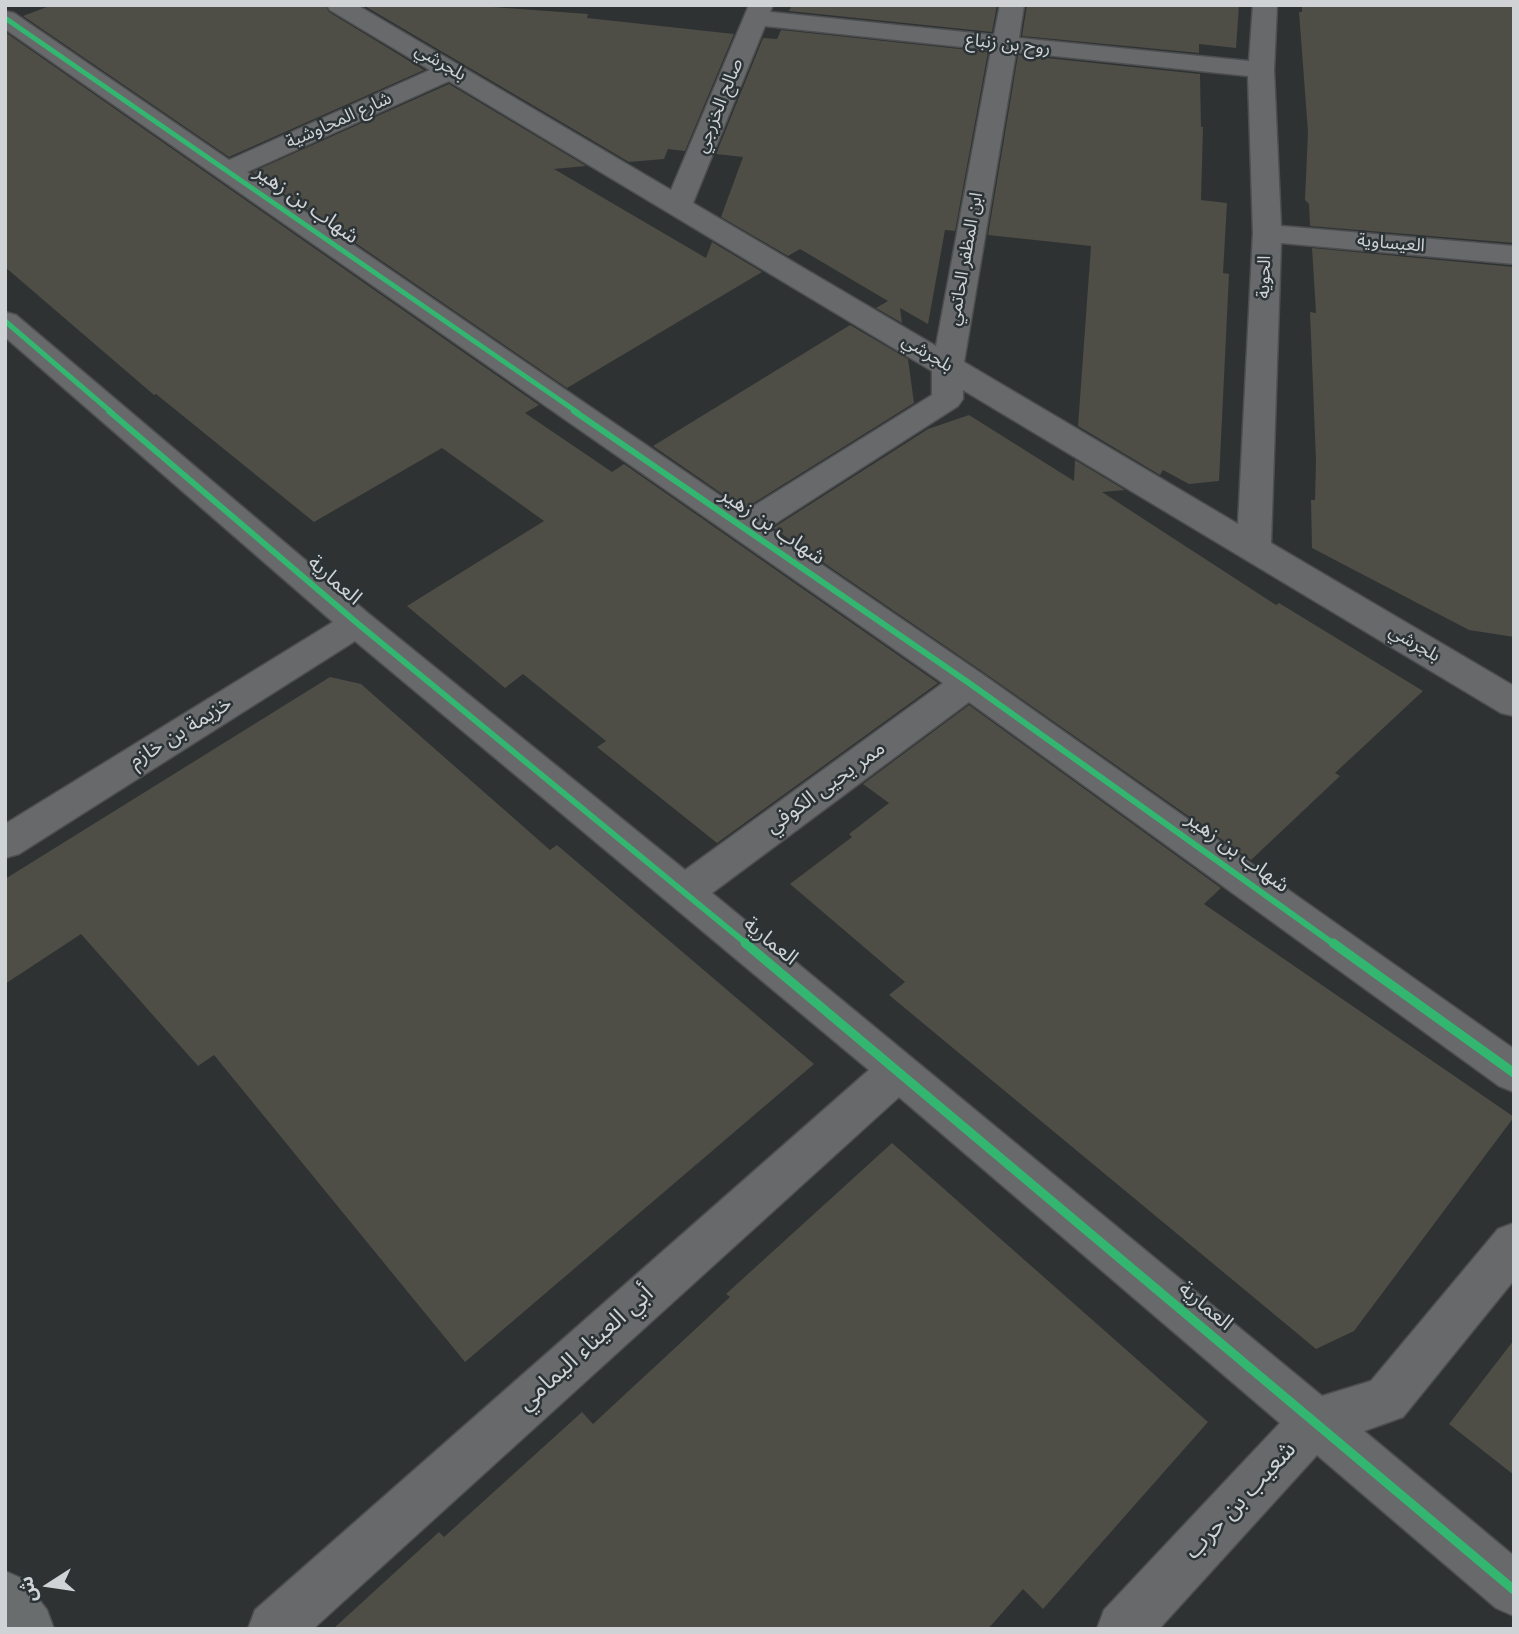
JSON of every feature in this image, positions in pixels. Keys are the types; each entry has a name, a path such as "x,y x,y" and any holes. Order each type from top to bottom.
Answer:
{"street":[{"name":"بلجرشي","path":"339,5 1254,550 1510,698"},
{"name":"ابن المظفر الحاتمي","path":"743,528 947,400 948,366 1012,5"},
{"name":"الحوية","path":"1254,550 1267,233 1261,70 1265,5"},
{"name":"روح بن زنباع","path":"758,12 1003,45 1261,70"},
{"name":"صالح الخزرجي","path":"678,207 758,12"},
{"name":"شهاب بن زهير","path":"5,18 970,682 1514,1073"},
{"name":"شارع المحاوشية","path":"227,171 452,70"},
{"name":"العيساوية","path":"1267,233 1514,255"},
{"name":"العمارية","path":"5,321 357,623 899,1070 1313,1423 1514,1590"},
{"name":"خزيمة بن خازم","path":"5,843 357,623"},
{"name":"ممر يحيى الكوفي","path":"683,894 970,682"},
{"name":"أبي العيناء اليمامي","path":"274,1629 899,1070"},
{"name":"شعيب بن حرب","path":"1123,1629 1313,1423 1386,1400 1514,1244"},
{"path":"5,1597 28,1629"}],"building":[{"path":"52,5 325,5 329,12 424,70 229,157 23,16"},
{"path":"363,5 466,5 588,14 587,18 734,34 685,151 668,149 664,159 629,162"},
{"path":"792,5 997,5 992,32 789,11"},
{"path":"1027,5 1239,5 1236,48 1199,44 1199,53 1022,36"},
{"path":"1302,5 1514,5 1514,243 1310,226 1309,204 1305,200 1308,132 1299,12 1302,12"},
{"path":"781,30 988,52 955,231 945,230 928,324 900,308 902,323 876,308 888,301 800,249 788,256 721,217 743,157 716,154 763,38 777,39"},
{"path":"5,32 539,405 525,413 612,472 624,464 938,683 717,843 597,747 606,741 523,674 505,688 407,606 544,521 442,448 314,522 154,395 5,267"},
{"path":"1018,55 1200,74 1203,127 1201,200 1227,203 1223,273 1229,274 1219,481 1189,484 1163,470 1160,475 1078,426 1091,246 988,235"},
{"path":"449,84 586,166 554,169 706,258 712,242 762,272 567,388 252,172"},
{"path":"1312,248 1514,267 1514,637 1469,630 1312,548 1311,500 1315,500 1316,461 1310,312 1316,313"},
{"path":"850,325 908,359 914,403 744,509 653,446"},
{"path":"969,415 1074,481 1075,460 1125,490 1102,492 1276,605 1279,603 1423,691 1335,773 1340,776 1251,860 773,528 928,429"},
{"path":"330,677 361,684 550,850 557,845 814,1064 465,1362 214,1055 198,1066 81,934 5,984 5,879"},
{"path":"969,705 1221,888 1204,904 1514,1117 1354,1331 1316,1349 889,995 905,982 790,884 852,837 849,834 889,803 863,784"},
{"path":"892,1143 1208,1422 1043,1609 1023,1589 988,1629 333,1629 439,1532 444,1537 582,1412 593,1424 730,1297 726,1294"},
{"path":"1514,1340 1514,1475 1449,1424"}],"cycle path":[{"path":"5,18 969,683 1514,1073"},
{"path":"5,321 357,623 899,1070 1514,1590"}]}
